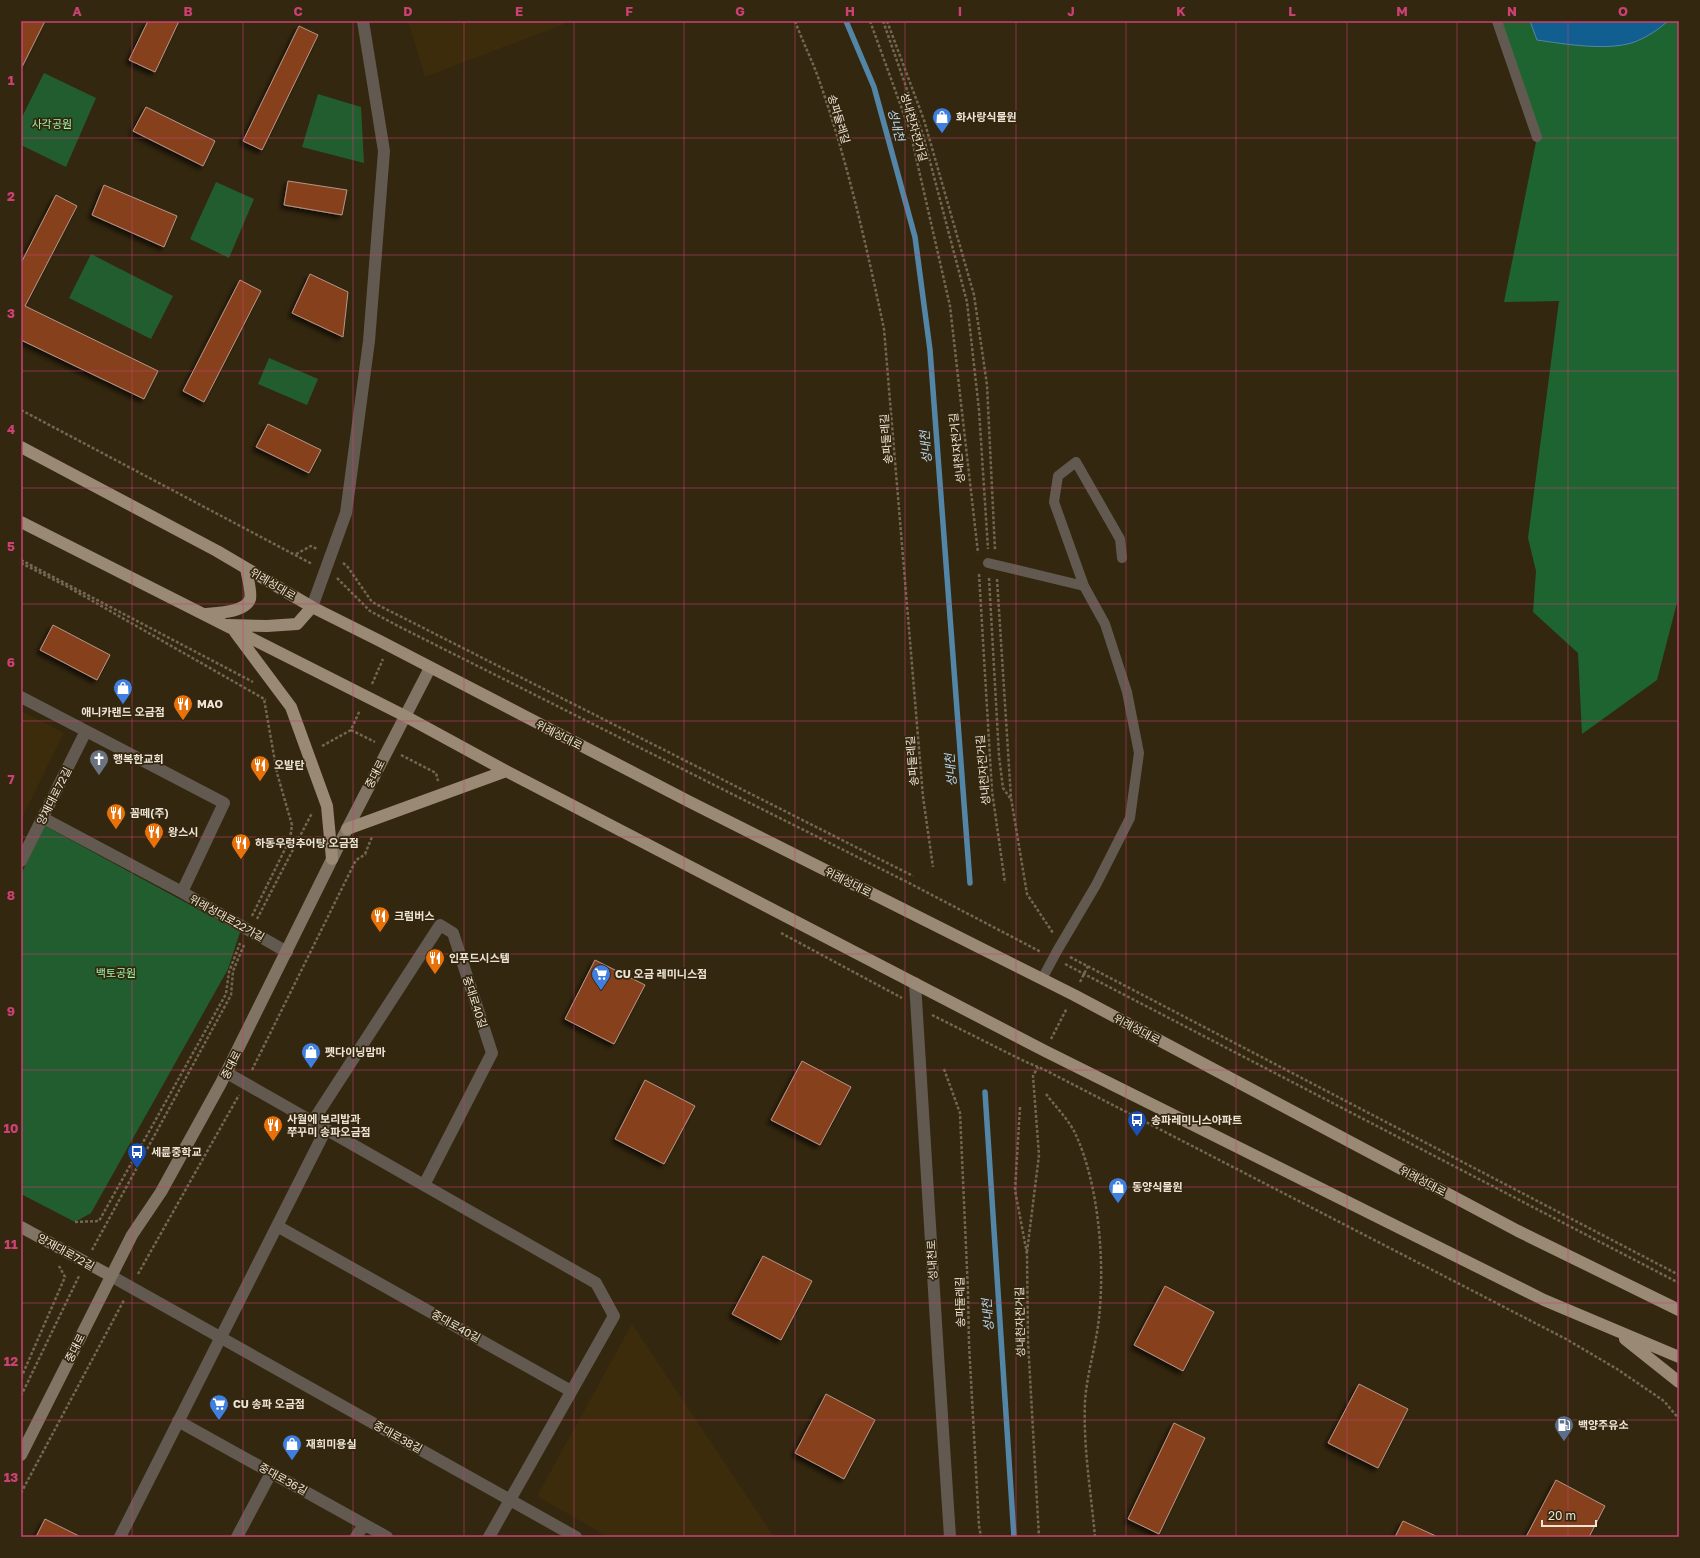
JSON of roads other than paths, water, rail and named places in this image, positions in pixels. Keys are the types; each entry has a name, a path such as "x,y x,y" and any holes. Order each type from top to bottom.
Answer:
{"main road":[{"name":"위례성대로","path":"21,447 217,551 312,607 695,805 1074,995 1518,1231 1679,1310"},
{"path":"21,522 405,716 506,771 1046,1051 1544,1300 1679,1357"},
{"path":"204,614 228,612 246,606 250,598 246,568"},
{"path":"229,627 297,624 312,607"},
{"path":"229,627 291,707 327,806 332,859"},
{"name":"중대로","path":"21,1455 132,1235 161,1192 227,1072 347,828 430,668"},
{"path":"347,828 506,771"},
{"name":"양재대로72길","path":"21,1227 111,1276"},
{"path":"1613,1329 1679,1382"}],"street":[{"path":"312,607 346,513 368,349 384,151 363,21"},
{"name":"위례성대로22가길","path":"21,697 224,803 182,892 287,952"},
{"name":"양재대로72길","path":"21,861 86,731"},
{"path":"43,818 182,892"},
{"name":"중대로40길","path":"313,1122 440,925 454,932 492,1053 424,1185"},
{"name":"성내천로","path":"915,983 950,1537"},
{"path":"227,1072 596,1283 614,1316 509,1499 489,1537"},
{"path":"120,1537 326,1129"},
{"name":"중대로40길","path":"277,1226 572,1391"},
{"name":"중대로38길","path":"111,1276 576,1537"},
{"name":"중대로36길","path":"178,1421 387,1537"},
{"path":"237,1537 271,1473"},
{"path":"356,1537 364,1524"}],"lane":[{"path":"1497,21 1536,136"},
{"path":"1042,979 1096,885 1130,818 1139,753 1127,692 1105,624 1084,586 1054,502 1058,476 1076,462 1120,539 1122,558"},
{"path":"988,563 1084,586"}],"water":[{"path":"1530,21 1668,21 1654,32 1637,41 1601,47 1537,40"}],"waterway":[{"name":"성내천","path":"846,21 874,87 915,237 930,350 970,883"},
{"name":"성내천","path":"985,1092 1014,1537"}],"place":[{"name":"화사랑식물원","path":"942,134"},
{"name":"애니카랜드 오금점","path":"123,705"},
{"name":"MAO","path":"183,721"},
{"name":"행복한교회","path":"99,776"},
{"name":"오발탄","path":"260,782"},
{"name":"꼼떼(주)","path":"116,830"},
{"name":"왕스시","path":"154,849"},
{"name":"하동우렁추어탕 오금점","path":"241,860"},
{"name":"크럼버스","path":"380,933"},
{"name":"인푸드시스템","path":"435,975"},
{"name":"CU 오금 레미니스점","path":"601,991"},
{"name":"펫다이닝맘마","path":"311,1069"},
{"name":"송파레미니스아파트","path":"1137,1137"},
{"name":"사월에 보리밥과 쭈꾸미 송파오금점","path":"273,1142"},
{"name":"세륜중학교","path":"137,1169"},
{"name":"동양식물원","path":"1118,1204"},
{"name":"CU 송파 오금점","path":"219,1421"},
{"name":"백양주유소","path":"1564,1442"},
{"name":"재희미용실","path":"292,1461"}],"park label":[{"name":"사각공원","path":"52,124"},
{"name":"백토공원","path":"116,973"}]}
